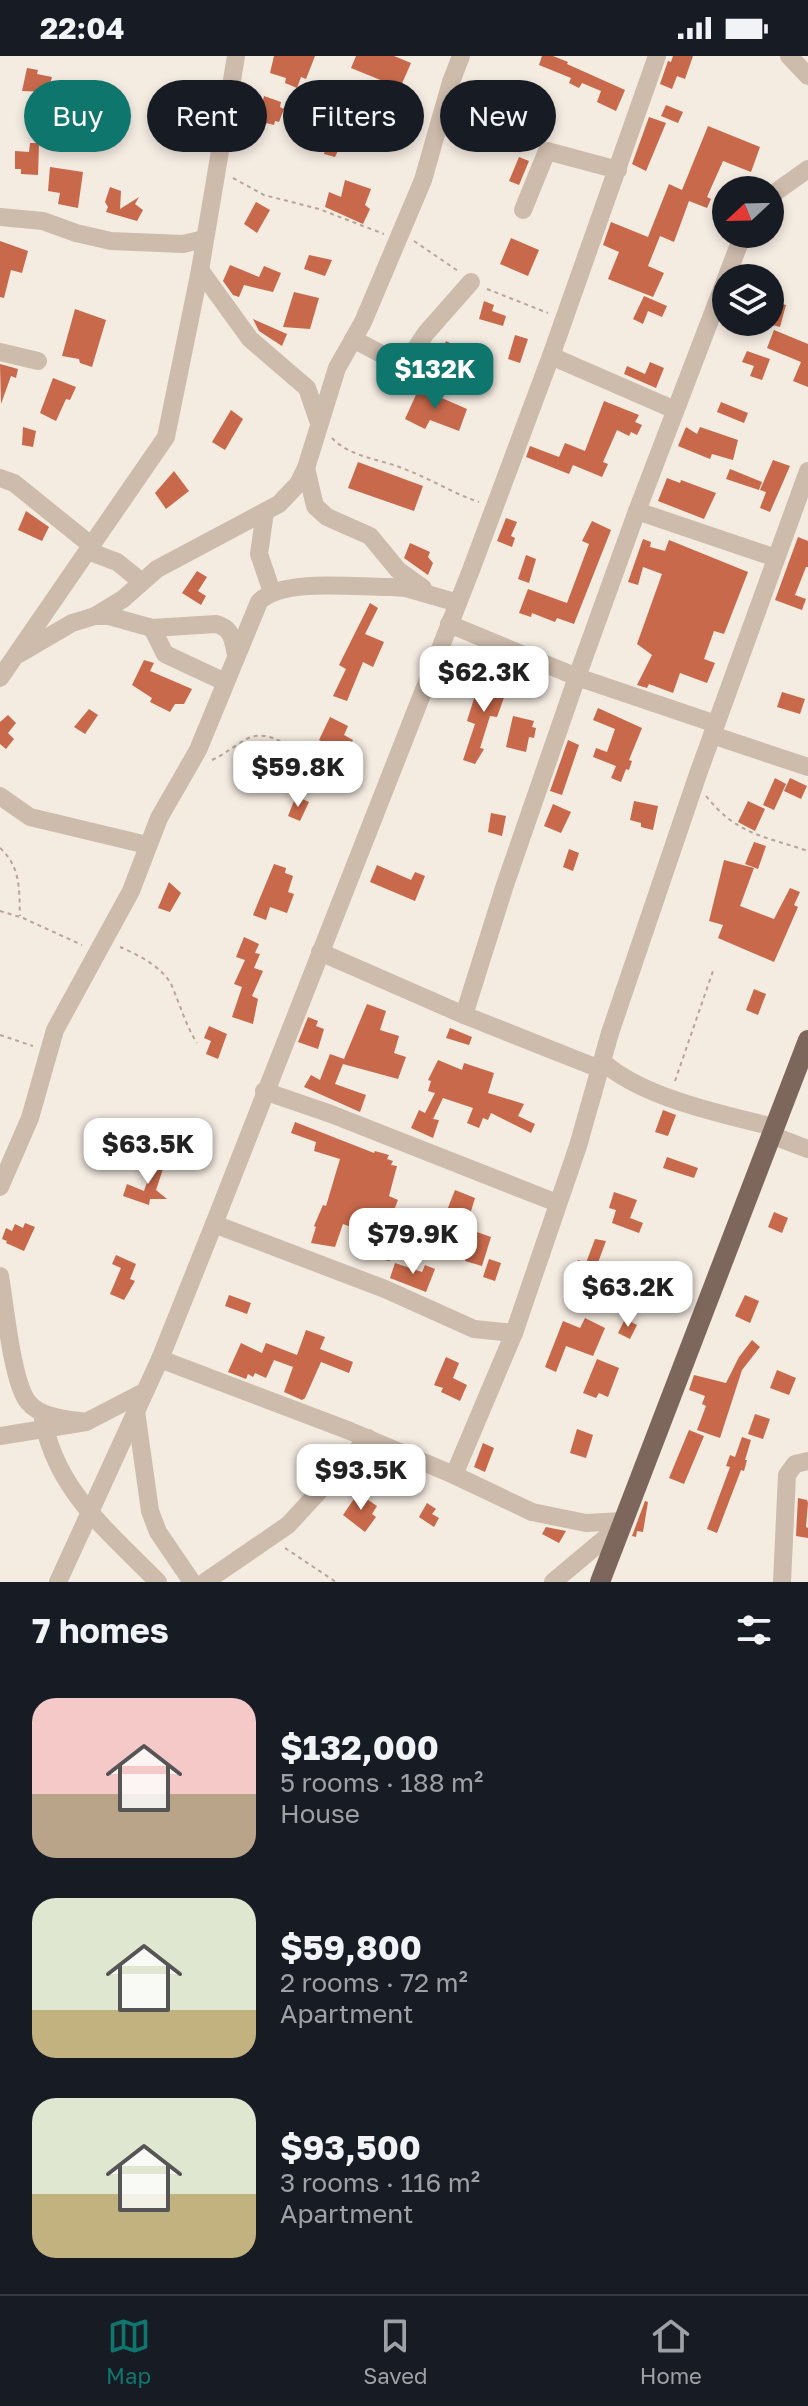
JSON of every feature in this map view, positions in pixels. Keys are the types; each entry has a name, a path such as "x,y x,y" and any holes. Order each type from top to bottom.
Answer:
{"main road":[{"path":"600,1582 808,1040"}],"street":[{"path":"0,678 7,661 90,549 166,437 200,270 236,56"},
{"path":"7,661 72,623 95,616 123,599 157,569 265,512 289,495 306,468 329,388 423,180 461,56"},
{"path":"58,1582 160,1359 458,603 551,356 657,56"},
{"path":"789,56 808,76"},
{"path":"523,210 547,151 618,170"},
{"path":"784,186 808,169"},
{"path":"0,217 43,221 111,241 183,244 204,239"},
{"path":"464,1015 577,677 738,248"},
{"path":"200,270 250,339 307,388 320,419"},
{"path":"404,366 426,333 471,282"},
{"path":"353,339 436,383"},
{"path":"0,352 38,361"},
{"path":"551,356 675,410"},
{"path":"302,382 329,388"},
{"path":"306,468 315,506 327,517 370,536 398,570 436,596"},
{"path":"454,1475 514,1333 578,1146 601,1065 695,782 808,471"},
{"path":"0,478 14,483 90,549 117,562 142,582"},
{"path":"637,511 776,558"},
{"path":"265,512 259,554 272,592"},
{"path":"0,1187 30,1118 55,1030 131,891 147,845 202,742 256,606 262,598 272,592 303,587 392,587 458,603"},
{"path":"95,616 109,616 152,628 222,625 232,635 236,655"},
{"path":"449,624 808,767"},
{"path":"152,628 165,654 225,682"},
{"path":"0,796 30,817 147,845"},
{"path":"320,952 464,1015 601,1065 691,1106 773,1131 808,1149"},
{"path":"264,1091 557,1203"},
{"path":"214,1224 385,1289 474,1329 514,1333"},
{"path":"0,1276 22,1391 43,1421 60,1472 90,1512 158,1582"},
{"path":"160,1359 368,1438 517,1506 546,1516 586,1523 622,1523"},
{"path":"0,1436 43,1421 86,1422 144,1392"},
{"path":"136,1411 150,1511 158,1532 192,1582"},
{"path":"205,1582 288,1525 368,1438"},
{"path":"782,1582 787,1475 795,1464 808,1461"},
{"path":"553,1582 622,1523"}],"path":[{"path":"217,164 239,183 264,195 319,209 398,239"},
{"path":"320,419 340,446 494,507"},
{"path":"188,769 225,754 241,741 264,736 275,737 305,759"},
{"path":"695,782 736,826 748,833 808,851"},
{"path":"0,848 9,856 18,873 20,917"},
{"path":"0,911 144,960 158,969 170,982 197,1043"},
{"path":"669,1097 713,971"},
{"path":"0,1035 48,1052"},
{"path":"271,1538 336,1582"}],"building":[{"path":"274,56 315,56 306,79 286,80 270,73"},
{"path":"356,56 394,56 411,63 404,80 380,80 351,68"},
{"path":"542,56 553,56 568,62 625,90 616,111 597,102 601,91 582,83 579,88 569,83 571,78 539,65"},
{"path":"673,56 693,56 685,79 677,76 672,89 660,84 668,61 671,62"},
{"path":"27,68 52,77 51,80 24,80"},
{"path":"267,97 281,102 280,107 283,108 279,122 275,121 274,125 267,123"},
{"path":"666,105 683,112 678,123 661,116"},
{"path":"649,117 666,123 646,171 632,164"},
{"path":"708,126 760,147 751,172 723,161 716,176 712,176 707,197 711,199 707,208 689,201 674,242 660,236 648,266 664,273 653,297 608,279 619,252 603,245 611,222 648,237 669,184 682,190"},
{"path":"15,151 39,152 38,175 21,174 21,169 15,169"},
{"path":"325,152 337,152 335,157"},
{"path":"519,157 529,161 519,185 509,181"},
{"path":"50,167 83,172 78,208 58,204 60,193 48,191"},
{"path":"345,180 371,189 365,205 370,209 363,224 325,207 329,192 341,197"},
{"path":"110,187 121,191 120,209 139,197 135,204 143,210 137,221 106,212 108,207 105,202"},
{"path":"256,202 270,210 257,233 244,224"},
{"path":"511,238 539,250 528,276 500,264"},
{"path":"0,241 28,251 22,273 11,270 4,298 0,297"},
{"path":"309,255 332,260 325,276 304,269"},
{"path":"230,265 259,277 264,266 281,273 273,292 244,285 239,297 233,295 223,281"},
{"path":"294,292 319,298 310,329 283,327"},
{"path":"644,296 667,306 662,317 648,311 643,324 633,319"},
{"path":"484,301 494,305 492,311 506,316 503,326 479,319"},
{"path":"75,309 106,320 92,367 80,363 79,359 62,356"},
{"path":"253,319 287,334 282,346 259,331"},
{"path":"784,334 808,344 808,387 793,381 801,362 767,348 772,336"},
{"path":"515,335 528,339 520,363 508,359"},
{"path":"446,341 456,346 448,365 438,361"},
{"path":"747,351 770,359 762,380 750,376 754,366 742,362"},
{"path":"650,362 664,368 656,388 624,374 627,366 645,374"},
{"path":"0,364 18,369 16,378 11,376 1,404"},
{"path":"53,378 76,387 70,400 66,399 56,421 40,413"},
{"path":"419,388 467,409 459,431 430,420 425,429 405,419"},
{"path":"604,401 639,415 635,422 642,425 637,435 631,432 629,436 617,430 603,462 608,464 602,477 573,465 569,474 526,457 530,446 559,457 565,443 585,451"},
{"path":"721,402 748,413 744,423 717,412"},
{"path":"231,410 243,419 225,450 212,442"},
{"path":"23,427 36,431 33,447 22,445"},
{"path":"686,427 697,434 700,427 738,440 733,460 712,454 710,459 678,446"},
{"path":"773,460 790,466 770,512 760,508 766,492 760,490"},
{"path":"358,462 423,486 414,511 348,488"},
{"path":"730,469 762,482 759,490 726,479"},
{"path":"174,471 189,491 166,509 155,493"},
{"path":"667,478 716,493 704,519 658,501"},
{"path":"26,511 49,527 42,541 18,530"},
{"path":"506,518 517,522 511,536 515,538 512,547 497,541"},
{"path":"592,521 611,530 574,624 557,618 555,622 532,613 531,617 519,613 528,589 567,603 589,544 582,541"},
{"path":"798,537 808,541 808,567 795,595 806,599 802,610 775,600"},
{"path":"643,539 651,542 650,547 665,551 669,540 748,572 724,634 714,631 704,659 715,663 707,683 680,673 673,693 649,684 647,688 637,685 652,655 637,644 662,574 643,567 638,585 628,582"},
{"path":"410,543 430,552 428,557 433,563 428,575 404,558"},
{"path":"526,555 536,559 529,583 518,579"},
{"path":"197,571 207,577 198,591 206,596 201,605 182,593"},
{"path":"370,603 378,608 365,634 384,642 373,667 363,662 347,701 333,696 346,669 339,665"},
{"path":"144,660 154,663 150,671 192,689 184,704 175,704 170,712 150,702 152,698 132,685"},
{"path":"497,676 510,681 497,717 490,716 480,748 484,749 475,764 463,760 475,724 467,721 480,679 494,684"},
{"path":"782,692 805,699 800,714 777,707"},
{"path":"598,708 642,728 629,760 632,761 629,770 626,769 621,782 611,778 616,766 593,757 596,748 607,752 615,729 593,720"},
{"path":"89,709 98,715 85,734 74,727"},
{"path":"8,715 16,723 8,733 14,739 6,749 0,744 0,722"},
{"path":"513,716 534,721 534,738 529,737 526,752 506,747"},
{"path":"330,717 348,726 344,735 353,740 346,753 319,740"},
{"path":"568,740 579,745 562,795 550,791"},
{"path":"775,778 786,784 774,810 763,805"},
{"path":"790,778 807,786 801,799 784,791"},
{"path":"296,796 309,802 300,821 288,816"},
{"path":"634,801 658,806 653,830 630,820"},
{"path":"748,801 765,809 755,831 738,822"},
{"path":"553,804 571,812 561,833 544,826"},
{"path":"491,813 506,816 502,836 488,832"},
{"path":"754,842 766,846 758,869 745,864"},
{"path":"569,849 579,853 573,871 563,867"},
{"path":"724,860 754,868 740,906 774,919 790,888 800,892 794,905 798,907 774,962 718,938 723,925 709,921"},
{"path":"274,864 286,868 285,873 293,876 288,892 294,894 287,913 270,907 266,920 253,915"},
{"path":"377,865 411,880 415,872 425,876 415,901 370,882"},
{"path":"169,882 181,893 170,912 158,908"},
{"path":"244,937 259,944 255,953 260,954 254,968 263,971 252,996 258,999 253,1024 232,1017 242,987 234,984 245,960 236,957"},
{"path":"754,989 766,994 758,1015 746,1010"},
{"path":"367,1004 386,1011 380,1030 399,1036 394,1053 406,1057 398,1079 343,1064 335,1084 366,1095 360,1112 304,1087 311,1075 320,1080 330,1054 344,1059"},
{"path":"308,1017 318,1021 316,1026 324,1029 318,1049 298,1042"},
{"path":"209,1026 227,1034 218,1059 206,1054 211,1041 204,1038"},
{"path":"450,1028 472,1037 469,1045 446,1038"},
{"path":"438,1060 462,1070 464,1063 494,1073 488,1093 524,1104 518,1116 535,1124 531,1133 491,1113 488,1120 483,1118 479,1128 467,1123 473,1108 443,1098 433,1119 439,1120 433,1138 411,1128 419,1110 425,1113 435,1093 428,1091 431,1081 428,1080"},
{"path":"663,1110 676,1115 668,1136 655,1132"},
{"path":"295,1122 374,1153 389,1155 387,1159 393,1161 391,1165 397,1166 389,1196 398,1200 394,1210 407,1220 390,1261 372,1258 375,1245 372,1244 378,1228 358,1219 354,1228 343,1224 335,1247 311,1243 314,1226 323,1205 326,1206 340,1159 314,1151 316,1142 291,1133"},
{"path":"152,1124 165,1129 155,1153 131,1143 127,1154 114,1150 122,1127 148,1136"},
{"path":"667,1157 698,1168 694,1178 663,1168"},
{"path":"155,1159 165,1163 156,1190 167,1199 150,1199 149,1205 123,1196 127,1184 144,1191"},
{"path":"455,1190 475,1198 465,1231 442,1223"},
{"path":"614,1192 637,1200 630,1218 643,1223 639,1233 612,1223 616,1210 609,1208"},
{"path":"774,1212 788,1218 782,1233 768,1227"},
{"path":"25,1223 35,1227 24,1251 2,1239 6,1228 12,1231 15,1224 23,1228"},
{"path":"474,1231 491,1237 482,1266 465,1261"},
{"path":"595,1239 606,1241 596,1268 607,1273 596,1298 568,1287 578,1260 586,1263"},
{"path":"116,1255 136,1264 130,1279 135,1281 124,1300 110,1294 121,1268 112,1264"},
{"path":"489,1259 501,1263 495,1281 483,1277"},
{"path":"395,1263 422,1272 425,1265 435,1269 426,1292 390,1278"},
{"path":"229,1295 251,1303 247,1314 225,1306"},
{"path":"745,1295 759,1301 750,1323 735,1316"},
{"path":"585,1318 605,1328 593,1356 566,1346 556,1372 545,1367 563,1321 580,1328"},
{"path":"625,1319 637,1325 630,1339 618,1333"},
{"path":"306,1330 325,1337 320,1349 353,1362 349,1373 321,1362 302,1400 284,1392 293,1367 274,1360 266,1378 255,1373 253,1377 248,1374 246,1379 228,1372 241,1343 262,1353 266,1343 297,1355"},
{"path":"752,1340 760,1347 742,1370 720,1438 697,1430 706,1406 702,1404 705,1396 689,1390 694,1375 726,1383"},
{"path":"446,1357 459,1363 453,1378 467,1385 460,1401 434,1385"},
{"path":"597,1359 619,1368 608,1397 599,1393 596,1398 583,1393"},
{"path":"777,1370 796,1378 789,1395 770,1388"},
{"path":"755,1414 770,1419 763,1439 748,1434"},
{"path":"577,1429 593,1435 586,1458 570,1453"},
{"path":"689,1430 704,1436 684,1484 669,1478"},
{"path":"742,1437 751,1440 747,1460 717,1533 707,1529 730,1467 726,1466 730,1455 735,1457"},
{"path":"483,1443 494,1448 485,1472 474,1467"},
{"path":"358,1493 377,1506 372,1514 376,1517 365,1532 343,1515"},
{"path":"798,1498 808,1503 808,1538 796,1536"},
{"path":"645,1501 648,1502 643,1532 637,1531 636,1537 632,1536"},
{"path":"427,1503 436,1509 432,1514 439,1518 434,1527 419,1517"},
{"path":"546,1527 566,1531 559,1543 542,1534"}]}
